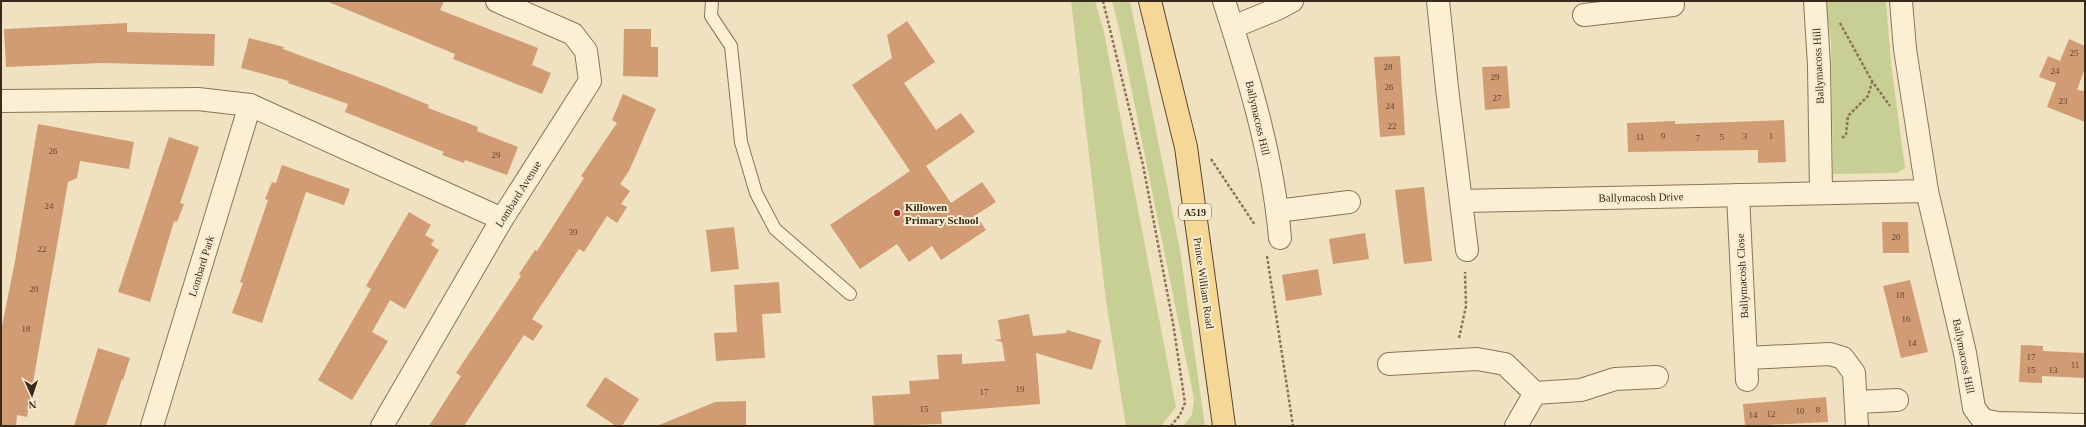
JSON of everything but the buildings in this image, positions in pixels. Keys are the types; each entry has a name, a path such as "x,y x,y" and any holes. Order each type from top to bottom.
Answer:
{"main road":[{"name":"Prince William Road","path":"1150,1 1186,147 1224,426"}],"street":[{"name":"Lombard Avenue","path":"382,426 502,218 590,81 586,51 573,34 497,1"},
{"name":"Ballymacoss Hill","path":"1224,1 1256,102 1278,211 1273,246"},
{"path":"1232,27 1277,9 1292,1"},
{"path":"1438,1 1467,250"},
{"name":"Ballymacoss Hill","path":"1814,1 1822,154 1821,193"},
{"name":"Ballymacoss Hill","path":"1901,1 1904,49 1927,191 1965,353 1974,408 1983,420 1998,423 2085,425"},
{"path":"1584,15 1626,6 1673,5"},
{"path":"1,101 198,100 250,105 502,218"},
{"name":"Lombard Park","path":"152,426 250,105"},
{"path":"1821,193 1927,191"},
{"name":"Ballymacosh Drive","path":"1462,201 1821,193"},
{"name":"Ballymacosh Close","path":"1738,195 1747,380"},
{"path":"1278,211 1349,202"},
{"path":"1746,358 1830,354 1843,358 1854,373 1857,426"},
{"path":"1389,364 1477,359 1505,364 1535,393 1580,390 1615,378 1657,377"},
{"path":"1516,426 1535,393"},
{"path":"1856,402 1897,400"}],"lane":[{"path":"712,1 711,16 732,46 741,142 756,193 775,229 850,294"}],"path":[{"path":"1103,1 1143,165 1173,323 1185,403 1180,416 1171,426"},
{"path":"1836,17 1872,81 1898,117 1917,134"},
{"path":"1822,154 1846,135 1848,116 1868,96 1872,81"},
{"path":"1186,147 1205,150 1257,229"},
{"path":"1273,246 1293,426"},
{"path":"1460,360 1459,333 1466,306 1464,265 1467,250"}],"green space":[{"path":"1071,1 1095,1 1104,32 1176,407 1161,426 1126,426 1106,301"},
{"path":"1112,1 1130,1 1180,250 1205,426 1183,426 1192,415 1194,399 1121,37"},
{"path":"1825,1 1886,1 1891,64 1905,168 1897,173 1833,174 1831,43"}],"place":[{"name":"Killowen Primary School","path":"897,213"}]}
